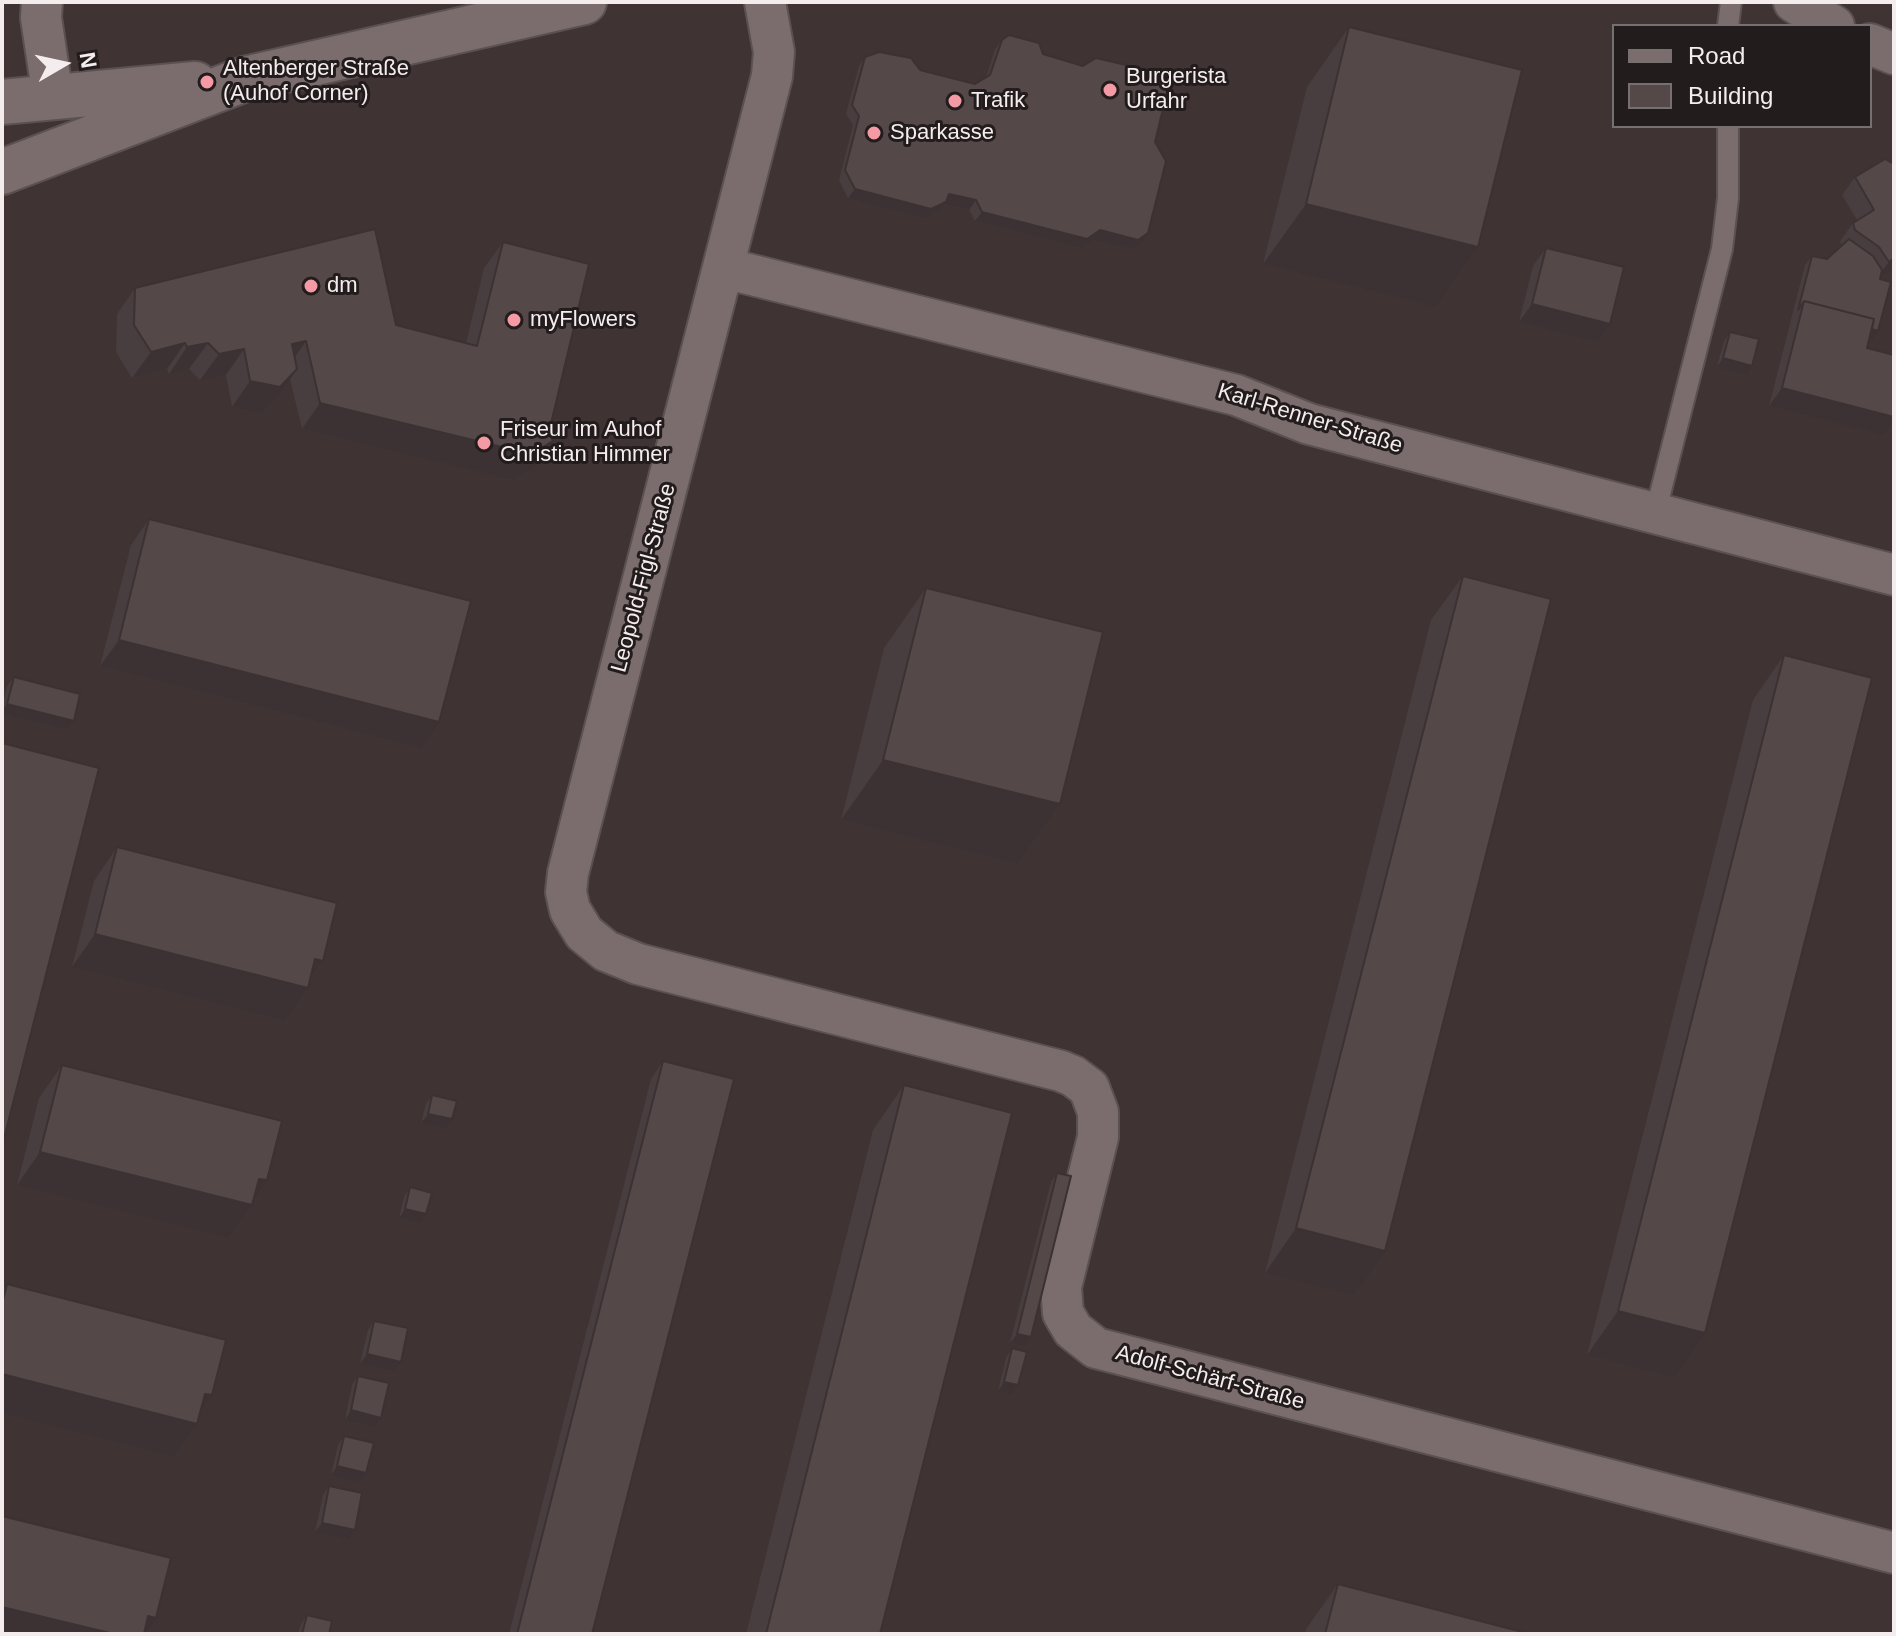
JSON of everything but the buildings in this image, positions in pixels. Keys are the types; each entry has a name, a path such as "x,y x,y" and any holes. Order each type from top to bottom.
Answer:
{"street":[{"path":"42,2 41,18 53,97"},
{"path":"2,102 245,79 584,2"},
{"name":"Leopold-Figl-Straße","path":"568,873 772,76 774,52 765,2"},
{"path":"1794,2 1831,24"},
{"path":"1872,45 1894,54"},
{"path":"2,172 245,79"},
{"name":"Karl-Renner-Straße","path":"724,268 1236,395 1309,424 1894,575"},
{"name":"Adolf-Schärf-Straße","path":"568,873 566,892 570,910 584,933 606,951 638,964 1061,1071 1089,1088 1098,1112 1098,1137 1061,1287 1063,1313 1073,1330 1096,1348 1894,1553"}],"lane":[{"path":"1728,24 1731,2"},
{"path":"1655,514 1722,249 1728,198 1728,128"}],"place":[{"name":"Altenberger Straße (Auhof Corner)","path":"207,82"},
{"name":"Burgerista Urfahr","path":"1110,90"},
{"name":"Trafik","path":"955,101"},
{"name":"Sparkasse","path":"874,133"},
{"name":"dm","path":"311,286"},
{"name":"myFlowers","path":"514,320"},
{"name":"Friseur im Auhof Christian Himmer","path":"484,443"}]}
